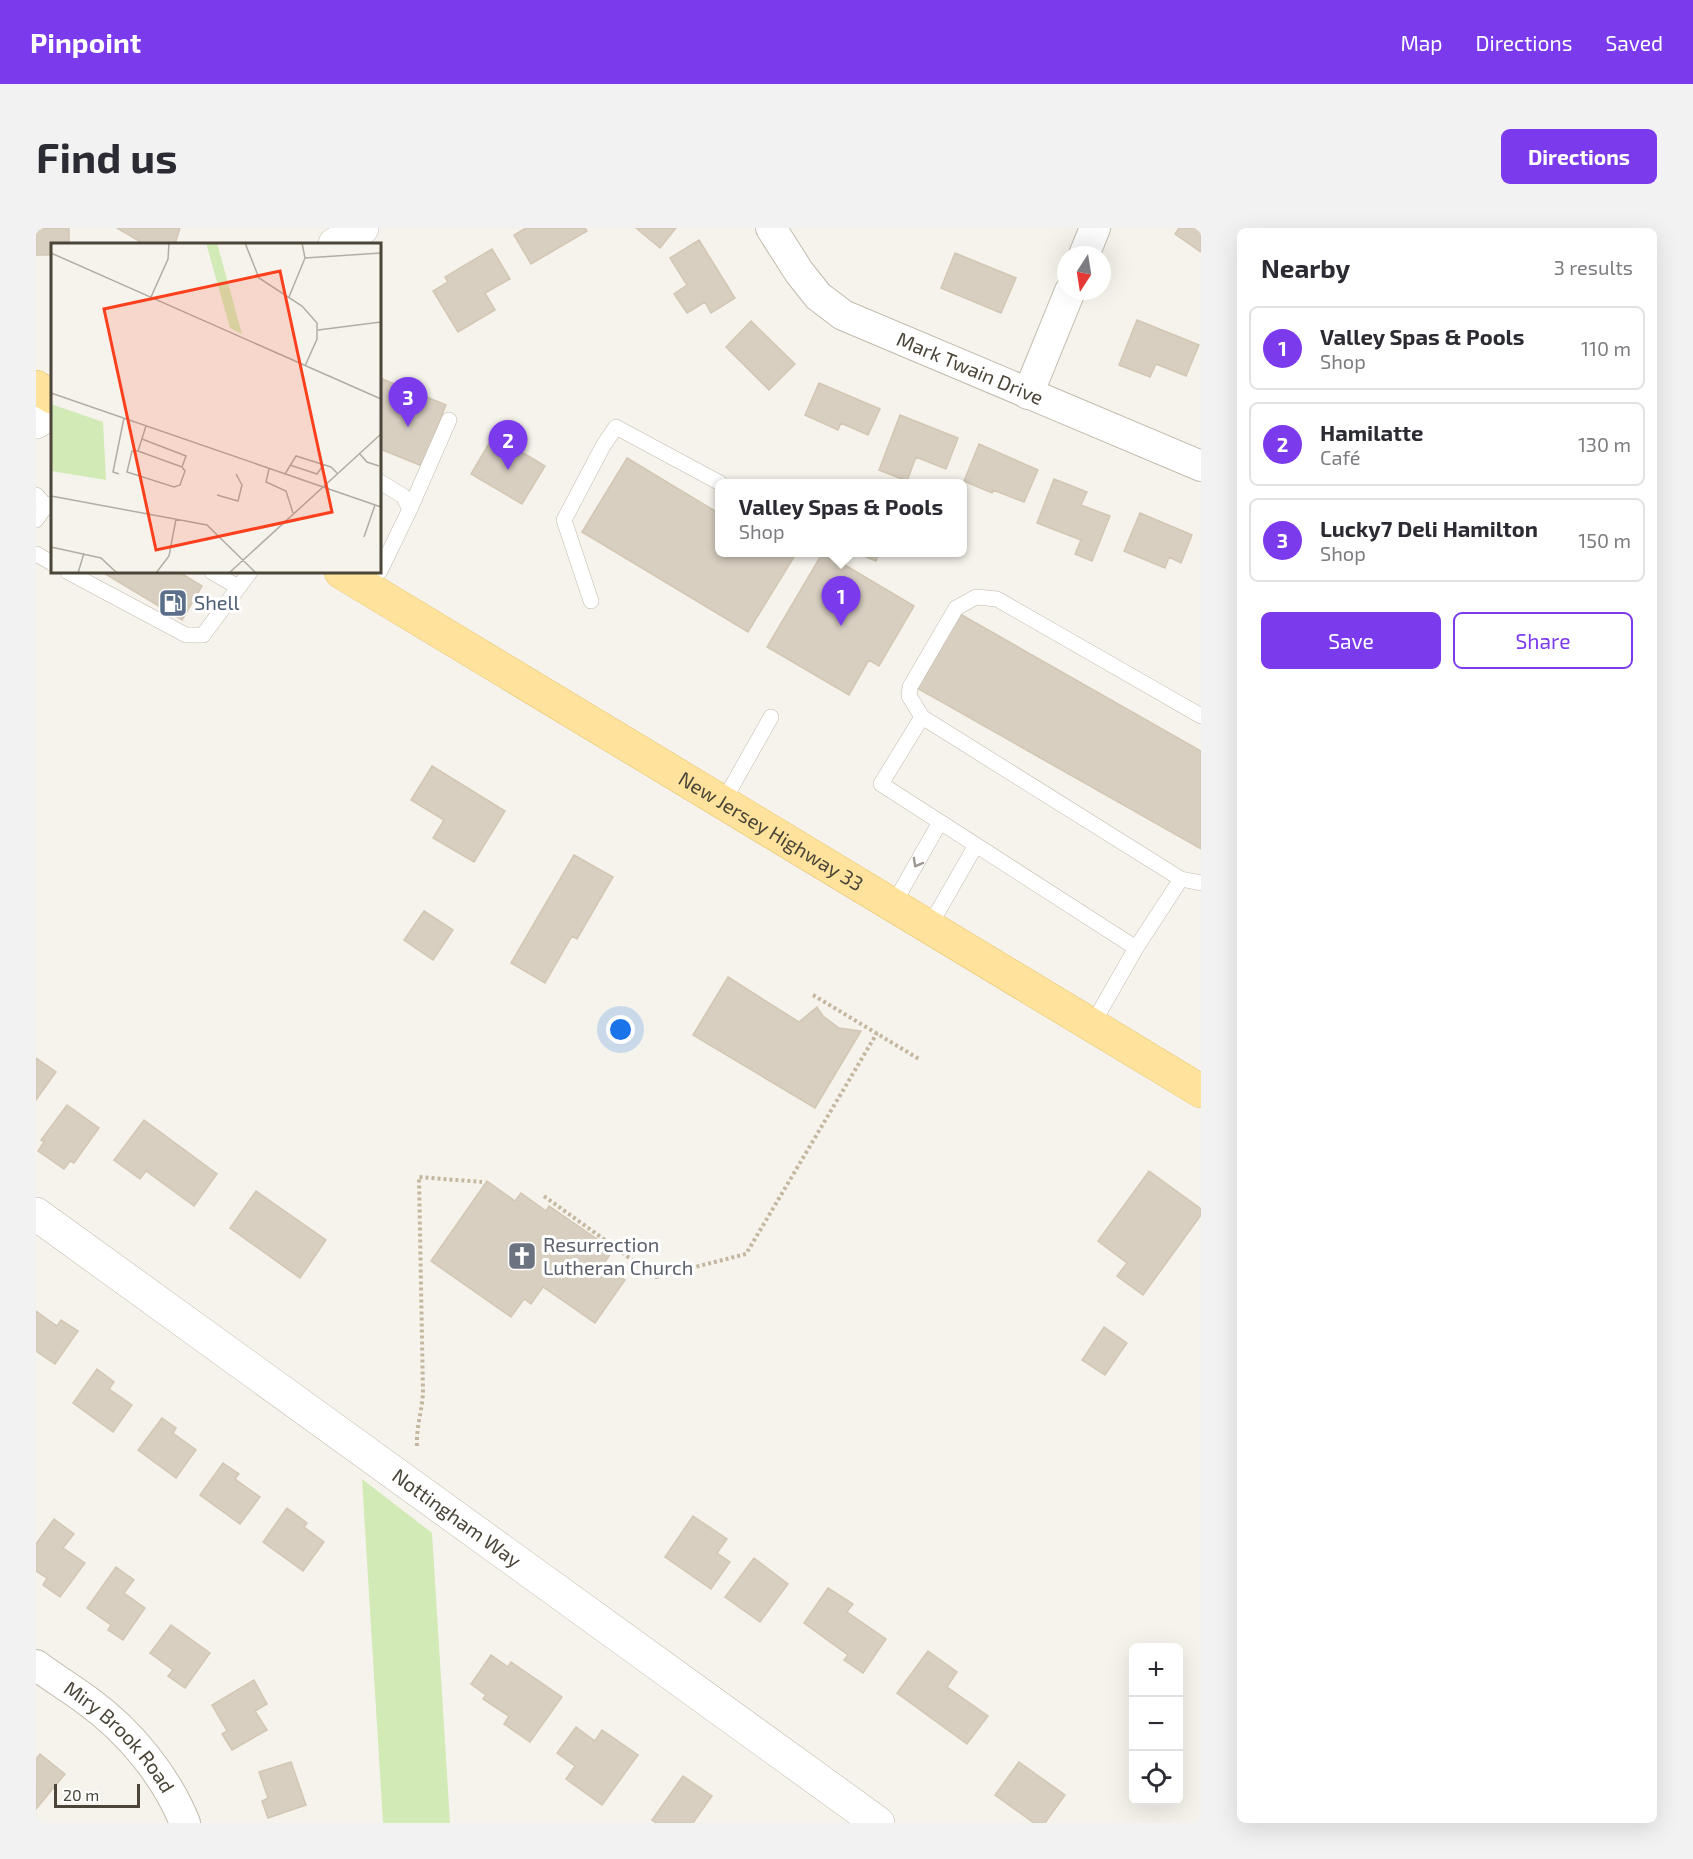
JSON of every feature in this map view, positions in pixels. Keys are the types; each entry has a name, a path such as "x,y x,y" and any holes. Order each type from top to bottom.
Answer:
{"main road":[{"path":"36,387 51,396"},
{"name":"New Jersey Highway 33","path":"348,573 377,577 723,802 1201,1091"}],"street":[{"path":"337,243 362,228"},
{"name":"Mark Twain Drive","path":"771,228 799,272 818,296 843,315 1201,466"},
{"path":"1088,246 1095,228"},
{"path":"1028,394 1066,300"},
{"path":"36,422 51,413"},
{"name":"Nottingham Way","path":"36,1214 878,1823"},
{"name":"Miry Brook Road","path":"36,1665 90,1703 127,1736 156,1771 180,1810 185,1823"}],"lane":[{"path":"381,569 449,420"},
{"path":"591,601 564,520 603,446 616,427 715,480"},
{"path":"381,483 403,496 410,509"},
{"path":"36,520 45,502"},
{"path":"36,554 51,562"},
{"path":"70,573 186,635 203,635 249,573"},
{"path":"214,573 238,587"},
{"path":"1201,716 997,598 976,597 956,608 910,687 909,696 922,717 1181,879 1201,884"},
{"path":"723,802 771,717"},
{"path":"922,717 881,784 1136,948"},
{"path":"893,905 940,822"},
{"path":"929,927 976,844"},
{"path":"1092,1025 1136,948 1181,879"}],"path":[{"path":"813,995 919,1059"},
{"path":"543,1196 656,1277 746,1254 877,1034"},
{"path":"417,1446 423,1393 419,1177 482,1182"}],"green space":[{"path":"362,1479 432,1533 450,1823 383,1823"}],"building":[{"path":"36,228 69,228 69,243 51,243 51,255 36,255"},
{"path":"117,228 180,228 175,243 142,243"},
{"path":"526,228 585,228 587,231 531,264 514,235"},
{"path":"636,228 676,228 660,248"},
{"path":"1179,228 1201,228 1201,252 1175,234"},
{"path":"699,240 735,298 711,313 705,302 687,313 674,294 687,285 670,258"},
{"path":"492,249 510,279 485,293 495,310 458,332 433,291 448,282 445,277"},
{"path":"955,253 1016,278 1001,313 941,288"},
{"path":"1137,320 1199,345 1186,376 1156,364 1150,377 1119,365"},
{"path":"751,321 795,364 769,390 726,347"},
{"path":"381,378 446,405 422,466 381,449"},
{"path":"819,383 880,409 868,435 841,423 838,430 805,415"},
{"path":"900,415 958,438 946,469 916,457 908,479 879,470"},
{"path":"494,435 545,466 522,504 471,474"},
{"path":"979,444 1038,470 1024,502 993,490 992,493 967,482 967,479 965,479"},
{"path":"627,458 715,511 715,557 794,557 748,632 582,532"},
{"path":"1054,479 1087,492 1081,505 1110,516 1092,561 1075,554 1081,540 1037,523"},
{"path":"1140,513 1192,535 1181,563 1169,557 1165,568 1124,551"},
{"path":"820,557 831,557 914,606 879,666 869,660 849,695 767,647"},
{"name":"Shell","path":"104,573 181,573 202,586 182,620"},
{"path":"960,614 1201,751 1201,849 917,688"},
{"path":"432,766 505,811 474,862 433,838 444,820 411,800"},
{"path":"574,855 613,877 577,939 572,936 545,983 511,963"},
{"path":"424,911 453,930 433,960 404,940"},
{"path":"728,977 799,1022 817,1007 823,1016 839,1028 861,1031 815,1108 693,1035"},
{"path":"36,1058 56,1072 36,1100"},
{"path":"67,1105 99,1128 74,1163 70,1161 64,1169 38,1151 44,1142 41,1140"},
{"path":"144,1120 217,1174 194,1206 146,1171 140,1179 114,1160"},
{"path":"1149,1171 1201,1209 1201,1215 1143,1295 1117,1276 1127,1263 1098,1241"},
{"name":"Resurrection Lutheran Church","path":"487,1181 515,1201 521,1193 546,1211 549,1206 613,1250 603,1265 625,1280 595,1323 543,1287 531,1304 524,1299 511,1317 431,1261"},
{"path":"256,1191 326,1240 300,1278 230,1228"},
{"path":"36,1311 57,1326 61,1320 78,1331 55,1364 36,1351"},
{"path":"1104,1327 1127,1343 1105,1375 1082,1360"},
{"path":"97,1369 114,1382 109,1389 132,1405 113,1432 73,1403"},
{"path":"162,1418 176,1428 173,1433 196,1450 176,1478 138,1450"},
{"path":"223,1463 239,1474 235,1479 260,1497 240,1524 200,1495"},
{"path":"287,1508 307,1523 304,1527 324,1542 303,1571 263,1542"},
{"path":"693,1516 727,1539 717,1553 730,1562 711,1589 665,1557"},
{"path":"54,1519 74,1534 63,1548 85,1563 60,1597 43,1585 47,1578 36,1571 36,1544"},
{"path":"754,1558 788,1584 760,1622 725,1597"},
{"path":"116,1567 134,1580 124,1593 145,1608 123,1640 108,1630 111,1625 87,1608"},
{"path":"828,1588 853,1604 847,1612 886,1639 863,1673 844,1660 848,1655 804,1623"},
{"path":"171,1625 210,1653 185,1688 168,1676 173,1670 150,1653"},
{"path":"928,1651 957,1672 947,1687 988,1716 967,1744 897,1693"},
{"path":"491,1655 508,1667 511,1662 562,1697 530,1742 504,1724 509,1716 483,1699 486,1695 471,1684"},
{"path":"254,1680 267,1704 255,1711 267,1730 232,1750 222,1734 227,1731 212,1705"},
{"path":"576,1727 595,1741 602,1730 638,1755 602,1805 566,1779 575,1766 557,1753"},
{"path":"40,1754 65,1774 36,1809 36,1759"},
{"path":"291,1762 306,1805 268,1818 262,1801 268,1798 259,1772"},
{"path":"1019,1762 1065,1795 1045,1823 1034,1823 995,1795"},
{"path":"683,1776 712,1796 693,1823 656,1823 652,1820"}],"place":[{"name":"Lucky7 Deli Hamilton","path":"408,427"},
{"name":"Hamilatte","path":"508,470"},
{"name":"Shell","path":"173,603"},
{"name":"Valley Spas & Pools","path":"841,626"},
{"name":"Resurrection Lutheran Church","path":"522,1256"}]}
